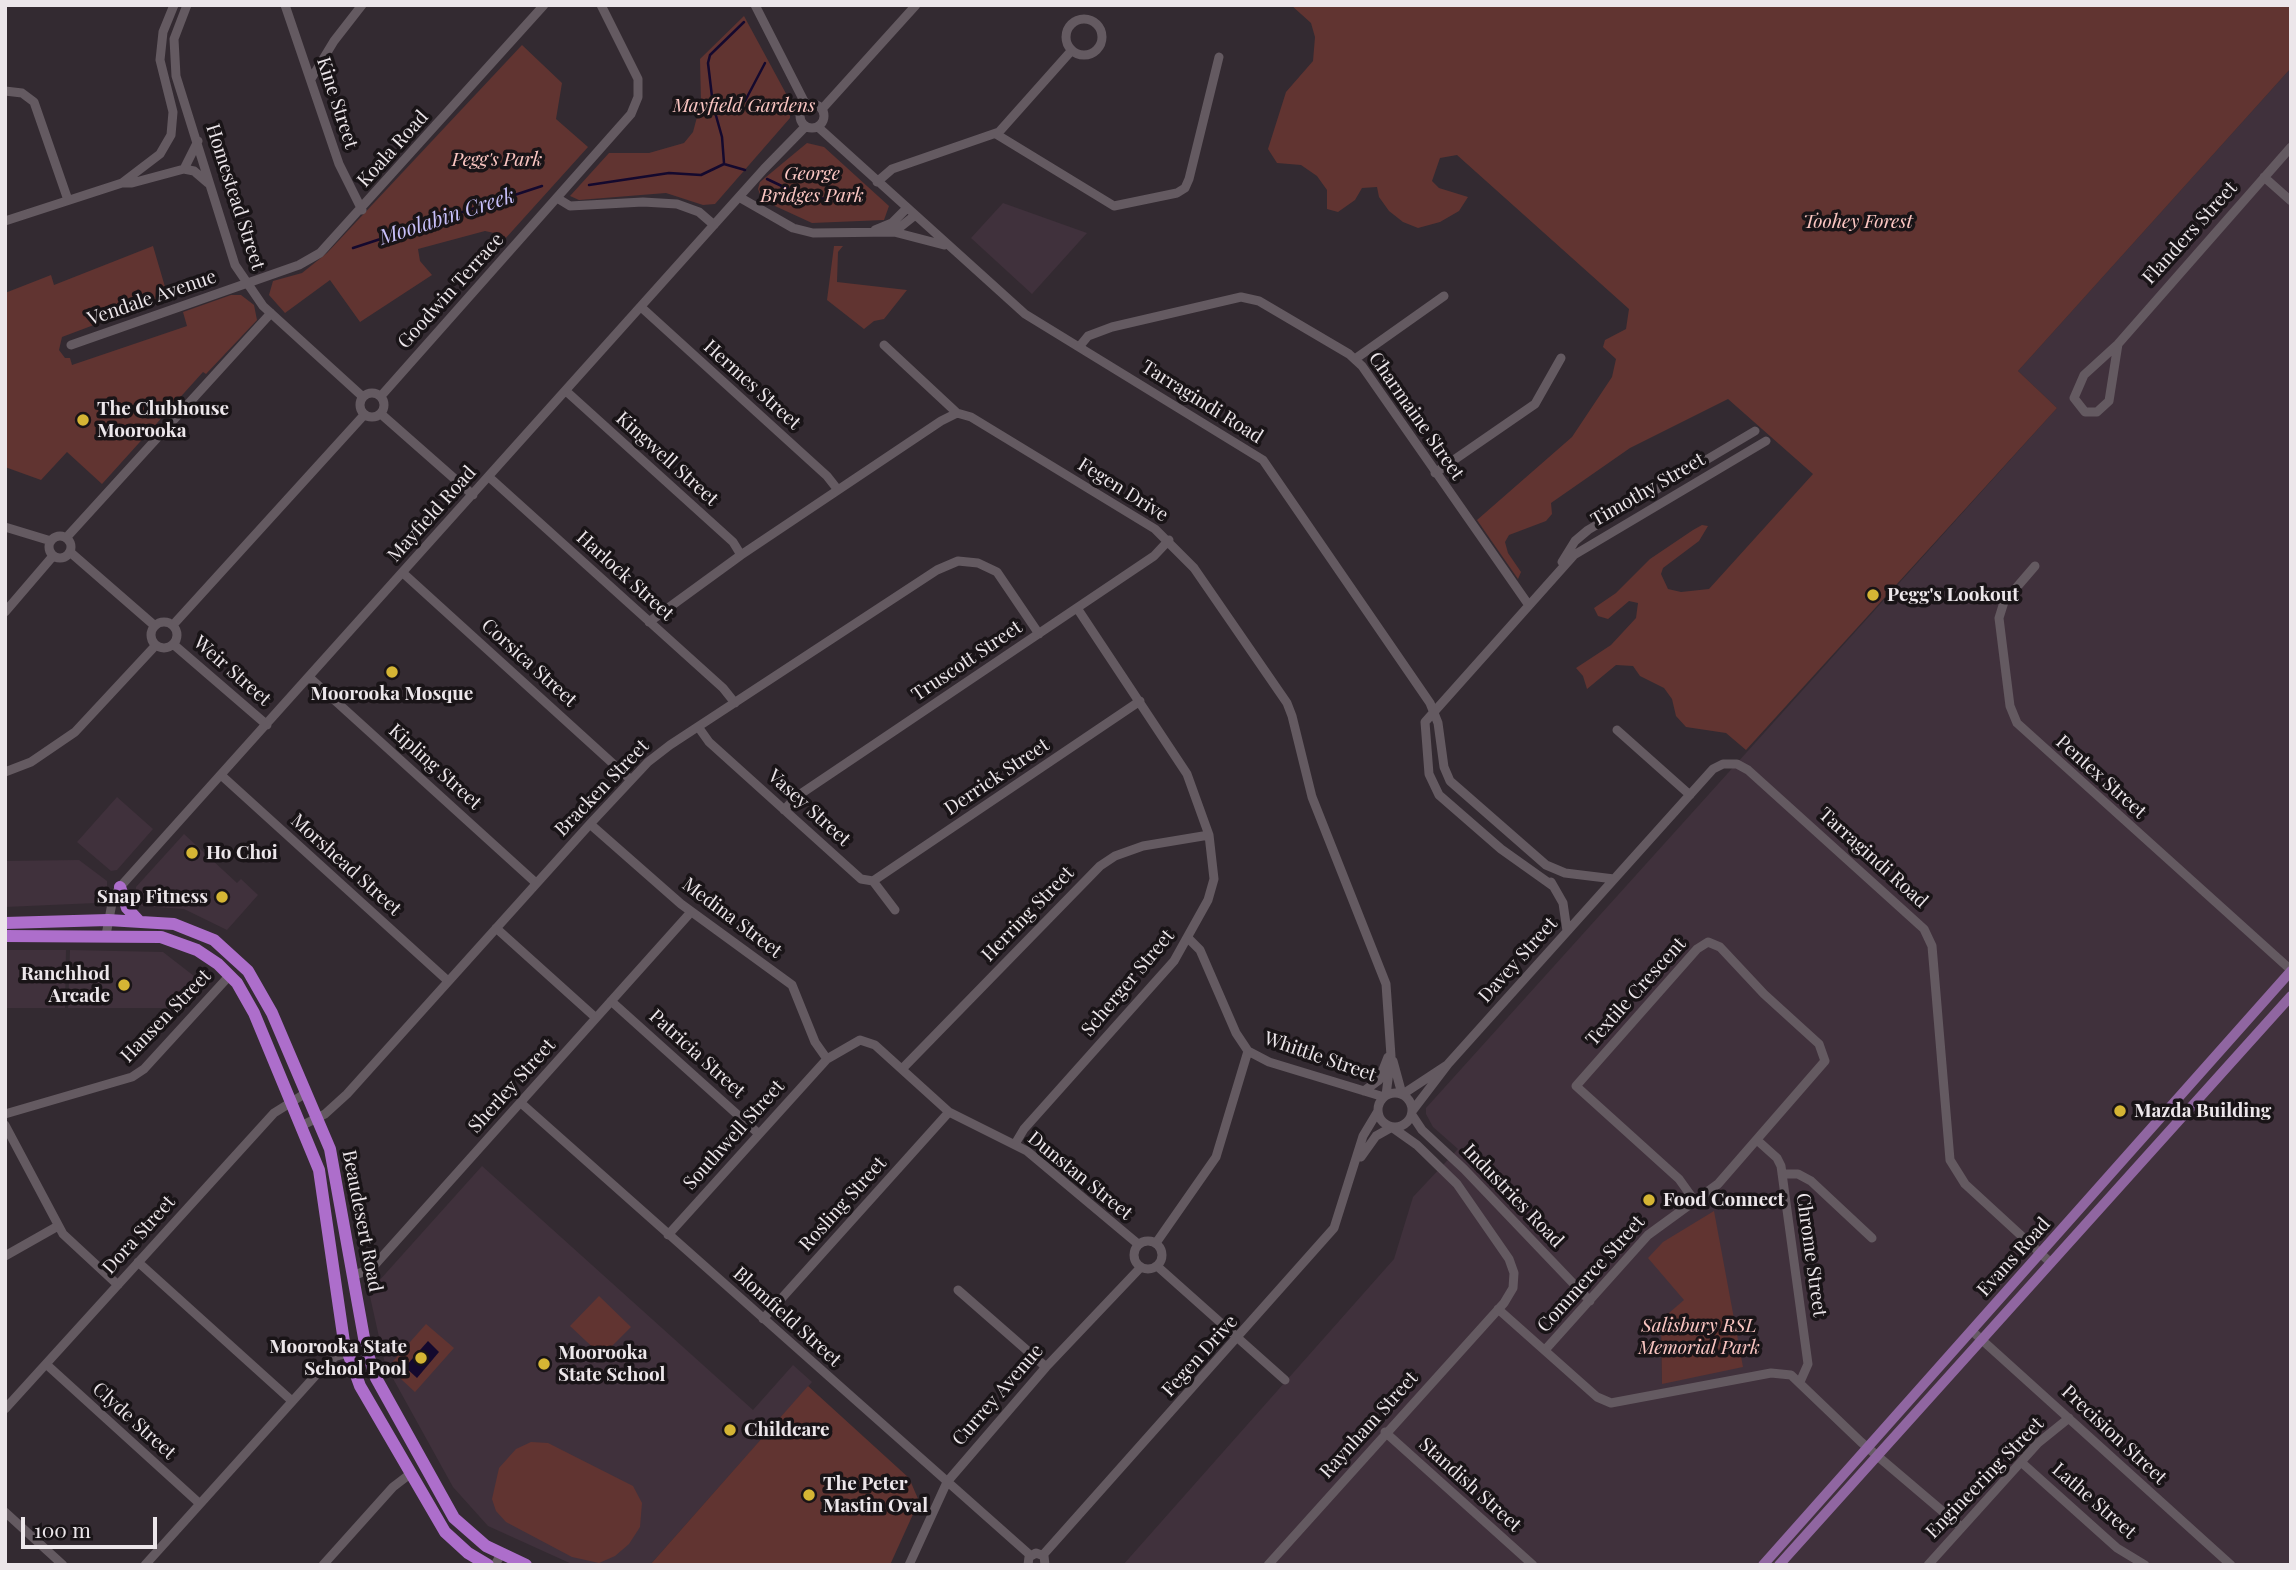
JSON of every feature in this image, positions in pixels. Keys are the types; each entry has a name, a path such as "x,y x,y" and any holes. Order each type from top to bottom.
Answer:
{"highway":[{"path":"120,887 127,908 139,921"},
{"name":"Beaudesert Road","path":"5,923 108,920 185,927 214,940 238,960 272,1013 317,1119 337,1178 366,1349 388,1403 447,1506 463,1528 498,1559 526,1565"},
{"name":"Beaudesert Road","path":"5,936 161,937 186,944 230,975 254,1013 320,1170 347,1353 360,1386 445,1532 468,1553 488,1565"}],"main road":[{"name":"Evans Road","path":"1779,1565 1873,1451 1976,1335 2040,1253 2291,971"},
{"name":"Evans Road","path":"1976,1335 2051,1263 2291,996"},
{"name":"Evans Road","path":"1763,1565 1873,1451"}],"street":[{"name":"Homestead Street","path":"122,183 150,163 166,145 174,123 162,77 160,48 165,24 174,5"},
{"name":"Homestead Street","path":"187,5 174,39 174,64 235,265 246,284 271,313 363,397"},
{"name":"Kine Street","path":"285,5 339,164 362,210"},
{"path":"311,79 334,41 362,5"},
{"name":"Koala Road","path":"246,284 299,265 320,253 362,210 544,5"},
{"name":"Goodwin Terrace","path":"381,396 631,114 638,97 638,79 601,5"},
{"path":"755,5 806,105"},
{"path":"822,109 916,5"},
{"path":"1083,19 1097,24 1102,37 1097,50 1086,55 1072,50 1066,37 1072,23 1083,19"},
{"path":"877,182 892,169 996,134 1072,50"},
{"path":"996,134 1114,206 1177,193 1185,188 1189,179 1219,57"},
{"path":"5,91 28,96 37,107 68,200"},
{"path":"815,104 822,109 824,119 818,127 805,127 800,116 806,105 815,104"},
{"name":"Mayfield Road","path":"106,935 113,898 120,887 738,197 805,127"},
{"name":"Tarragindi Road","path":"818,127 1022,312 1263,460 1434,712 1450,781 1534,858 1556,889 1567,931"},
{"path":"184,169 198,141"},
{"name":"Flanders Street","path":"2118,344 2109,401 2097,412 2085,412 2076,404 2075,391 2096,360 2118,344 2291,147"},
{"path":"5,221 122,183 132,183 184,169 196,172 208,183"},
{"path":"2264,177 2291,201"},
{"path":"738,197 804,232 894,232 949,247"},
{"path":"557,198 570,206 662,202 689,207 714,225"},
{"path":"873,231 892,223 906,209"},
{"path":"894,232 914,216"},
{"name":"Vendale Avenue","path":"71,345 246,284"},
{"path":"1355,359 1444,296"},
{"name":"Charmaine Street","path":"1079,347 1088,336 1112,327 1241,297 1259,301 1355,359 1528,604"},
{"name":"Hermes Street","path":"641,307 827,476 838,490"},
{"path":"66,538 271,313"},
{"name":"Fegen Drive","path":"884,345 957,413 964,414 994,431 1155,528 1194,568 1287,703 1312,797 1382,967 1387,992 1391,1053 1402,1094"},
{"path":"1435,472 1535,404 1561,358"},
{"name":"Kingwell Street","path":"566,391 733,542 741,555"},
{"path":"374,393 381,396 385,407 381,414 375,417 364,415 360,404 363,397 374,393"},
{"path":"649,622 741,555 957,413"},
{"path":"381,414 473,495"},
{"path":"173,625 364,415"},
{"name":"Timothy Street","path":"1434,712 1553,575 1583,534 1755,431"},
{"name":"Timothy Street","path":"1553,575 1586,547 1766,441"},
{"name":"Harlock Street","path":"489,477 723,688 735,704"},
{"path":"5,527 51,541"},
{"path":"53,556 49,547 51,541 56,537 66,538 70,543 70,552 155,626"},
{"name":"Truscott Street","path":"785,810 796,797 1154,556 1169,540"},
{"path":"53,556 62,558 70,552"},
{"path":"5,612 53,556"},
{"name":"Bracken Street","path":"303,1125 317,1119 347,1094 657,753 927,577 958,561 978,563 997,572 1039,634"},
{"name":"Pentex Street","path":"2035,566 2000,610 2010,706 2017,723 2291,971"},
{"name":"Corsica Street","path":"403,573 631,780"},
{"name":"Scherger Street","path":"1015,1144 1024,1129 1174,961 1189,939 1213,889 1215,869 1209,835 1187,774 1077,608"},
{"path":"162,622 173,625 177,632 173,644 167,647 156,645 151,634 155,626 162,622"},
{"name":"Weir Street","path":"173,644 267,725"},
{"path":"5,772 32,762 75,732 156,645"},
{"name":"Kipling Street","path":"309,677 536,883"},
{"name":"Derrick Street","path":"873,881 1140,701"},
{"path":"1434,712 1425,722 1423,732 1429,774 1434,788 1501,849 1556,889 1572,874"},
{"name":"Vasey Street","path":"699,728 709,742 861,879 873,881 895,910"},
{"path":"1617,730 1690,795"},
{"name":"Tarragindi Road","path":"1534,858 1553,869 1572,874 1614,879 1718,765 1733,763 1744,767 1924,929 1932,946 1950,1160 1965,1184 2051,1263"},
{"name":"Morshead Street","path":"221,775 448,981"},
{"name":"Medina Street","path":"590,824 691,912 792,985 815,1042 827,1059"},
{"name":"Herring Street","path":"902,1069 1100,866 1115,856 1143,846 1209,835"},
{"name":"Davey Street","path":"1412,1112 1448,1064 1614,879"},
{"name":"Sherley Street","path":"353,1276 372,1268 691,912"},
{"path":"496,928 596,1018"},
{"name":"Whittle Street","path":"1189,939 1200,950 1236,1033 1248,1051 1269,1062 1385,1096"},
{"name":"Textile Crescent","path":"1694,1200 1679,1179 1576,1086 1697,949 1708,943 1720,947 1819,1044 1825,1055 1822,1065 1757,1139"},
{"name":"Hansen Street","path":"5,1114 132,1077 144,1069 230,975"},
{"name":"Patricia Street","path":"611,1001 759,1134"},
{"name":"Dunstan Street","path":"827,1059 852,1042 868,1041 948,1112 1015,1144 1039,1160 1138,1244"},
{"path":"1156,1243 1216,1157 1248,1051"},
{"path":"1364,1091 1379,1080 1391,1053"},
{"name":"Fegen Drive","path":"1385,1096 1391,1053"},
{"name":"Southwell Street","path":"668,1235 827,1059"},
{"name":"Davey Street","path":"1402,1094 1448,1064"},
{"name":"Dora Street","path":"5,1409 274,1113 306,1093"},
{"path":"1402,1094 1410,1101 1412,1112 1405,1125 1392,1127 1383,1122 1378,1111 1385,1096 1402,1094"},
{"name":"Blomfield Street","path":"522,1103 947,1482 1029,1560"},
{"name":"Fegen Drive","path":"1044,1560 1334,1228 1363,1136 1378,1111"},
{"name":"Rosling Street","path":"763,1319 948,1112"},
{"name":"Industries Road","path":"1412,1112 1422,1130 1464,1169 1590,1301"},
{"path":"5,1125 58,1226 72,1244 118,1284"},
{"name":"Fegen Drive","path":"1356,1164 1374,1138 1392,1127"},
{"name":"Industries Road","path":"1392,1127 1453,1179 1511,1264 1513,1288 1498,1310"},
{"name":"Commerce Street","path":"1545,1350 1648,1235 1718,1184 1757,1139"},
{"name":"Chrome Street","path":"1757,1139 1777,1158 1782,1174 1808,1357 1807,1369 1800,1382"},
{"path":"1782,1174 1798,1174 1811,1181 1872,1238"},
{"path":"5,1256 58,1226"},
{"path":"1148,1240 1156,1243 1163,1253 1157,1266 1150,1269 1140,1267 1134,1254 1138,1244 1148,1240"},
{"path":"138,1262 292,1401"},
{"path":"1157,1266 1285,1380"},
{"name":"Currey Avenue","path":"909,1565 947,1482 1046,1367 1140,1267"},
{"path":"958,1290 1046,1367"},
{"path":"1498,1310 1597,1397 1611,1402 1779,1372 1791,1375 1961,1527"},
{"name":"Raynham Street","path":"1268,1565 1385,1432 1498,1310"},
{"name":"Precision Street","path":"1976,1335 2230,1564"},
{"path":"145,1565 325,1365 347,1353 366,1349"},
{"name":"Clyde Street","path":"46,1364 200,1503"},
{"name":"Engineering Street","path":"1928,1565 2038,1443 2069,1418"},
{"name":"Standish Street","path":"1385,1432 1533,1565"},
{"name":"Lathe Street","path":"2021,1462 2117,1548 2146,1565"},
{"path":"323,1565 393,1487 411,1474"},
{"path":"5,1512 63,1565"},
{"path":"1029,1560 1036,1553 1044,1560"}],"shaded area":[{"path":"2291,68 2291,1565 1123,1565 1394,1259 1413,1197 1458,1149 1433,1127 1426,1108 2057,408 2018,371","holes":["1684,1301 1662,1384 1661,1330 1656,1324"]},
{"path":"1003,203 1087,233 1032,294 971,238"},
{"path":"117,797 153,829 117,870 111,871 77,842"},
{"path":"184,834 237,883 241,879 258,895 227,930 184,909 142,906 136,902 136,887"},
{"path":"79,860 107,881 107,887 96,903 5,907 5,861"},
{"path":"5,950 66,950 65,1008 5,1008"},
{"path":"70,950 163,952 194,976 200,988 182,1008 68,1008"},
{"name":"Moorooka State School","path":"482,1166 753,1410 793,1365 812,1382 650,1565 574,1565 488,1526 453,1487 385,1364 369,1292"},
{"path":"428,1341 439,1352 417,1378 405,1367"}],"green space":[{"name":"Toohey Forest","path":"1291,5 2291,5 2291,68 2018,371 2057,408 1746,750 1726,733 1686,727 1676,716 1672,699 1664,688 1640,676 1633,666 1616,665 1587,689 1583,676 1576,668 1611,645 1636,618 1638,603 1629,601 1608,619 1598,616 1594,608 1616,593 1650,559 1693,530 1702,525 1708,526 1699,541 1663,568 1661,574 1668,589 1681,592 1709,589 1813,474 1728,399 1630,448 1551,503 1552,514 1546,521 1509,535 1505,542 1508,553 1521,572 1518,579 1477,520 1572,437 1612,377 1616,359 1603,347 1605,340 1626,329 1629,309 1457,155 1440,158 1432,181 1439,188 1468,197 1459,211 1440,222 1418,228 1403,222 1389,211 1379,197 1377,187 1362,188 1355,200 1338,212 1327,209 1327,190 1317,176 1301,165 1277,163 1268,149 1286,92 1313,61 1315,37 1311,23"},
{"name":"Mayfield Gardens","path":"744,16 790,101 790,118 715,204 703,205 666,193 579,200 570,196 609,153 649,153 684,143 693,132 701,102 700,59"},
{"name":"Pegg's Park","path":"522,45 562,83 556,119 588,147 495,250 498,241 494,233 485,231 418,249 420,261 432,275 360,322 330,280 285,313 269,295 273,281 302,273 327,253"},
{"name":"George Bridges Park","path":"807,143 824,147 889,206 884,220 812,223 762,200 758,189 760,182"},
{"path":"153,246 168,297 62,337 59,350 65,358 70,358 72,365 187,326 183,312 231,295 241,295 254,305 257,320 206,374 203,372 102,484 67,452 41,480 5,467 5,293 51,275 54,285"},
{"path":"834,246 843,246 838,252 837,282 907,290 884,319 874,321 864,329 827,300"},
{"name":"Salisbury RSL Memorial Park","path":"1714,1211 1743,1367 1662,1384 1661,1330 1656,1324 1684,1300 1648,1258 1663,1242"},
{"path":"599,1296 631,1327 602,1356 570,1326"},
{"name":"Moorooka State School Pool","path":"426,1324 454,1348 415,1392 388,1367"},
{"name":"The Peter Mastin Oval","path":"808,1386 909,1478 919,1501 890,1565 650,1565"},
{"path":"531,1442 548,1443 633,1486 642,1503 640,1527 629,1544 615,1556 599,1563 572,1557 506,1522 496,1511 492,1499 499,1468 516,1449"}],"waterway":[{"path":"724,163 722,137 713,105 708,63 710,55 744,22"},
{"path":"716,114 732,110 745,101 765,63"},
{"name":"Moolabin Creek","path":"589,185 669,173 701,175 724,164 745,170"},
{"name":"Moolabin Creek","path":"767,179 807,198 837,199"},
{"name":"Moolabin Creek","path":"353,248 542,186"}],"place":[{"name":"The Clubhouse Moorooka","path":"83,420"},
{"name":"Pegg's Lookout","path":"1873,595"},
{"name":"Moorooka Mosque","path":"392,672"},
{"name":"Ho Choi","path":"192,853"},
{"name":"Snap Fitness","path":"222,897"},
{"name":"Ranchhod Arcade","path":"124,985"},
{"name":"Mazda Building","path":"2120,1111"},
{"name":"Food Connect","path":"1649,1200"},
{"name":"Moorooka State School Pool","path":"421,1358"},
{"name":"Moorooka State School","path":"544,1364"},
{"name":"Childcare","path":"730,1430"},
{"name":"The Peter Mastin Oval","path":"809,1495"}]}
